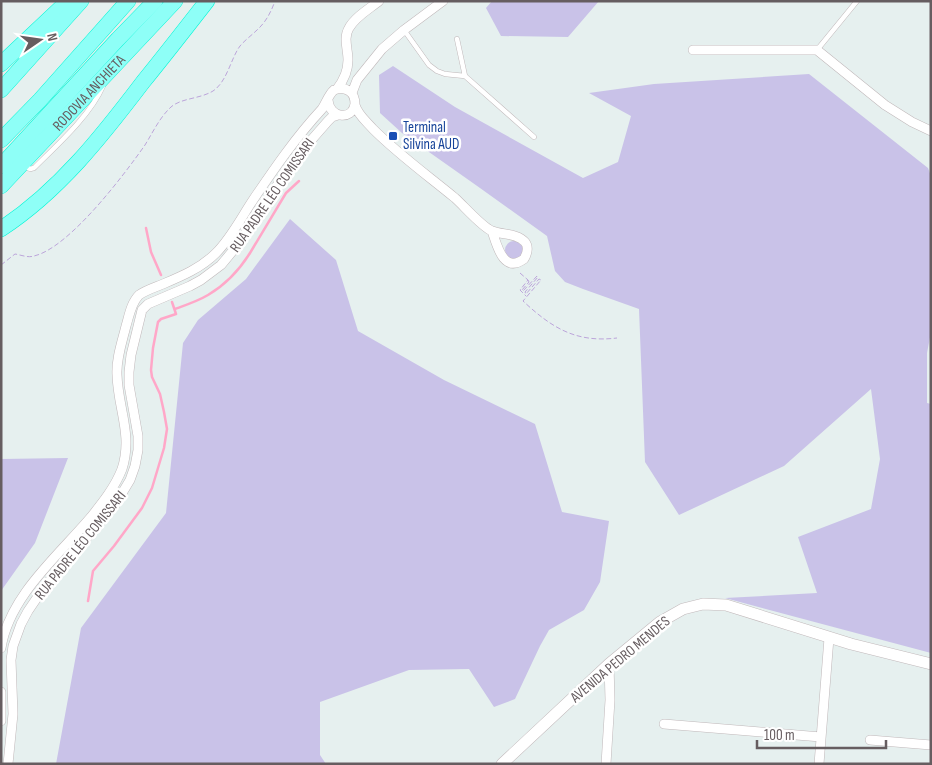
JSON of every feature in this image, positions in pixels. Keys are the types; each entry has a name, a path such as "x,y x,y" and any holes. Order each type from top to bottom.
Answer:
{"highway":[{"path":"1,64 68,1"},
{"path":"1,90 81,1"},
{"path":"1,140 40,100 128,1"},
{"name":"RODOVIA ANCHIETA","path":"1,166 118,38 155,1"},
{"name":"RODOVIA ANCHIETA","path":"1,186 175,1"},
{"path":"1,229 13,222 47,193 84,155 207,1"}],"street":[{"path":"337,89 345,89 352,93 355,100 352,109 346,115 338,115 330,110 328,100 332,92 344,80 347,70 346,38 348,29 354,21 379,1"},
{"path":"352,93 357,80 389,42 443,1"},
{"path":"693,50 817,50 885,105 912,122 931,131"},
{"name":"RUA PADRE LÉO COMISSARI","path":"1,648 10,620 22,599 41,573 103,502 121,471 126,447 126,434 117,382 117,368 118,358 134,302 141,294 183,276 215,254 230,237 253,200 298,137 328,100"},
{"path":"352,109 388,144 492,231"},
{"name":"RUA PADRE LÉO COMISSARI","path":"8,764 13,714 11,660 13,646 21,624 45,586 115,505 126,488 135,466 138,436 128,372 142,310 148,304 201,280 221,264 236,247 306,145 332,117 338,115"},
{"name":"AVENIDA PEDRO MENDES","path":"502,764 609,664 660,622 683,609 703,604 726,605 830,638 931,664"},
{"path":"819,764 830,638"},
{"path":"606,764 610,700 609,664"},
{"path":"1,692 1,722"},
{"path":"664,724 821,737"},
{"path":"870,740 931,745"}],"lane":[{"path":"817,50 857,1"},
{"path":"404,30 436,71 465,76 534,137"},
{"path":"458,38 465,76"}],"path":[{"path":"1,265 15,254 31,257 40,255 64,240 105,197 172,106 214,90 230,68 241,45 264,22 275,1"},
{"path":"520,273 528,280"},
{"path":"528,280 529,282 523,291 538,277 525,292 526,294 539,279 541,280 523,301 545,321 577,336 598,340 617,338"},
{"path":"527,297 520,290 528,280"}],"shaded area":[{"path":"492,1 599,1 568,37 501,36 486,8"},
{"path":"393,66 455,107 583,178 618,162 631,116 589,93 654,84 809,74 928,168 931,176 931,332 927,353 927,403 931,404 931,653 725,598 817,593 798,537 871,509 880,459 871,389 784,466 679,515 645,462 639,309 565,282 555,271 547,236 402,133 380,113 379,75"},
{"path":"290,219 336,260 358,331 444,380 535,424 562,512 609,521 600,582 584,610 549,630 515,699 494,707 469,669 409,670 320,702 320,755 326,764 56,764 81,628 166,513 183,343 198,320 246,279"},
{"path":"514,241 520,244 523,250 520,256 514,259 508,256 505,250 508,244"},
{"path":"68,458 35,543 1,591 1,459"}],"waterway":[{"path":"175,309 208,295 232,276 250,253 286,193 299,181"},
{"path":"146,228 151,252 161,275"},
{"path":"88,601 93,571 142,508 152,488 164,448 167,429 160,394 152,377 151,370 158,322 161,319 176,314 172,302"}],"place":[{"name":"Terminal Silvina AUD","path":"393,136"}]}
